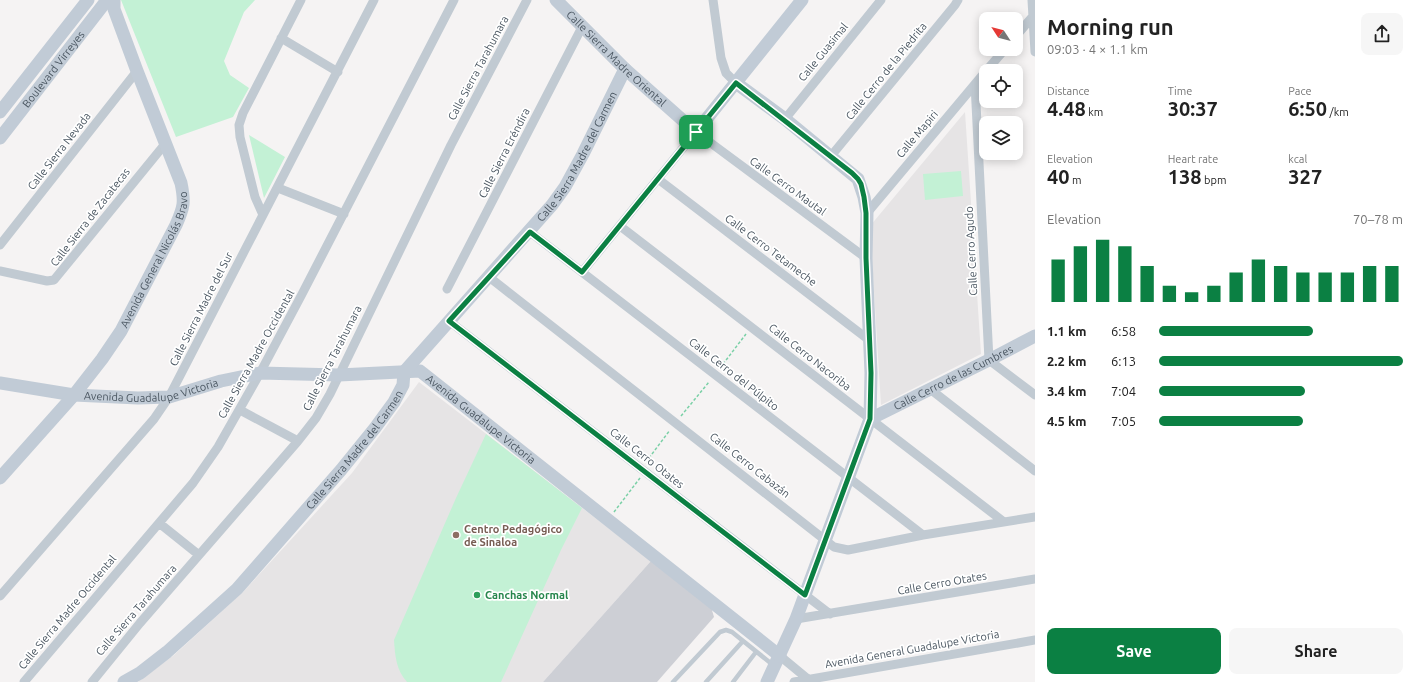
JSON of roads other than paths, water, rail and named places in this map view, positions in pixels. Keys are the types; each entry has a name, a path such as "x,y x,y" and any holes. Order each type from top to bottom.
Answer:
{"street":[{"name":"Boulevard Virreyes","path":"0,112 88,0"},
{"path":"263,214 255,197 240,137 239,125 243,113 301,0"},
{"name":"Calle Sierra Madre del Sur","path":"0,596 154,419 169,397 374,0"},
{"name":"Calle Sierra Madre Occidental","path":"24,682 193,483 218,447 240,410 344,214 454,0"},
{"name":"Calle Sierra Tarahumara","path":"92,682 140,623 298,441 316,418 330,394 451,145 527,0"},
{"name":"Calle Sierra Madre Oriental","path":"556,0 625,69 696,132"},
{"path":"713,0 721,58 726,73 736,83 832,156 858,179 864,197 866,213 866,258 871,373 870,419 796,619 768,682"},
{"path":"582,272 802,0"},
{"name":"Calle Guasimal","path":"785,119 881,0"},
{"name":"Calle Cerro de la Piedrita","path":"832,156 958,0"},
{"path":"1032,0 1035,52"},
{"name":"Boulevard Virreyes","path":"0,138 109,2"},
{"name":"Avenida General Nicolás Bravo","path":"0,478 74,396 121,331 176,225 183,207 181,183 109,2"},
{"path":"1023,28 1034,16"},
{"name":"Calle Sierra Eréndira","path":"447,289 582,27"},
{"path":"281,38 338,72"},
{"name":"Calle Mapiri","path":"992,64 999,56"},
{"name":"Calle Sierra Madre del Carmen","path":"124,682 140,673 166,652 226,598 246,578 341,470 394,402 403,385 404,372 530,232 565,187 625,69"},
{"name":"Calle Sierra Nevada","path":"0,245 136,71"},
{"name":"Calle Mapiri","path":"866,213 979,79"},
{"name":"Calle Cerro Agudo","path":"975,84 989,360"},
{"name":"Calle Cerro Mautal","path":"696,132 866,258"},
{"name":"Calle Sierra de Zacatecas","path":"0,270 46,281 54,280 165,144"},
{"name":"Calle Cerro Tetameche","path":"658,179 869,340"},
{"path":"278,188 344,214"},
{"name":"Calle Cerro Nacoriba","path":"620,226 1004,522"},
{"name":"Calle Cerro del Púlpito","path":"530,232 923,535"},
{"name":"Calle Cerro Cabazán","path":"489,277 834,547 848,550 923,535 1035,517"},
{"name":"Calle Cerro Otates","path":"449,321 830,614"},
{"name":"Calle Cerro de las Cumbres","path":"870,419 1035,336"},
{"path":"989,360 1035,395"},
{"name":"Avenida Guadalupe Victoria","path":"0,383 74,396 112,398 169,397 221,381 260,373 339,375 420,372 777,661"},
{"path":"930,389 1035,471"},
{"path":"240,410 298,441"},
{"path":"159,523 199,555"},
{"name":"Calle Cerro Otates","path":"796,619 1035,579"},
{"name":"Avenida General Guadalupe Victoria","path":"794,682 1035,640"},
{"path":"777,661 809,680"}],"lane":[{"path":"673,682 720,632 726,630 732,632 756,652 777,661"},
{"path":"706,682 743,641"},
{"path":"733,682 756,652"}],"place":[{"name":"Centro Pedagógico de Sinaloa","path":"456,535"},
{"name":"Canchas Normal","path":"477,595"}]}
